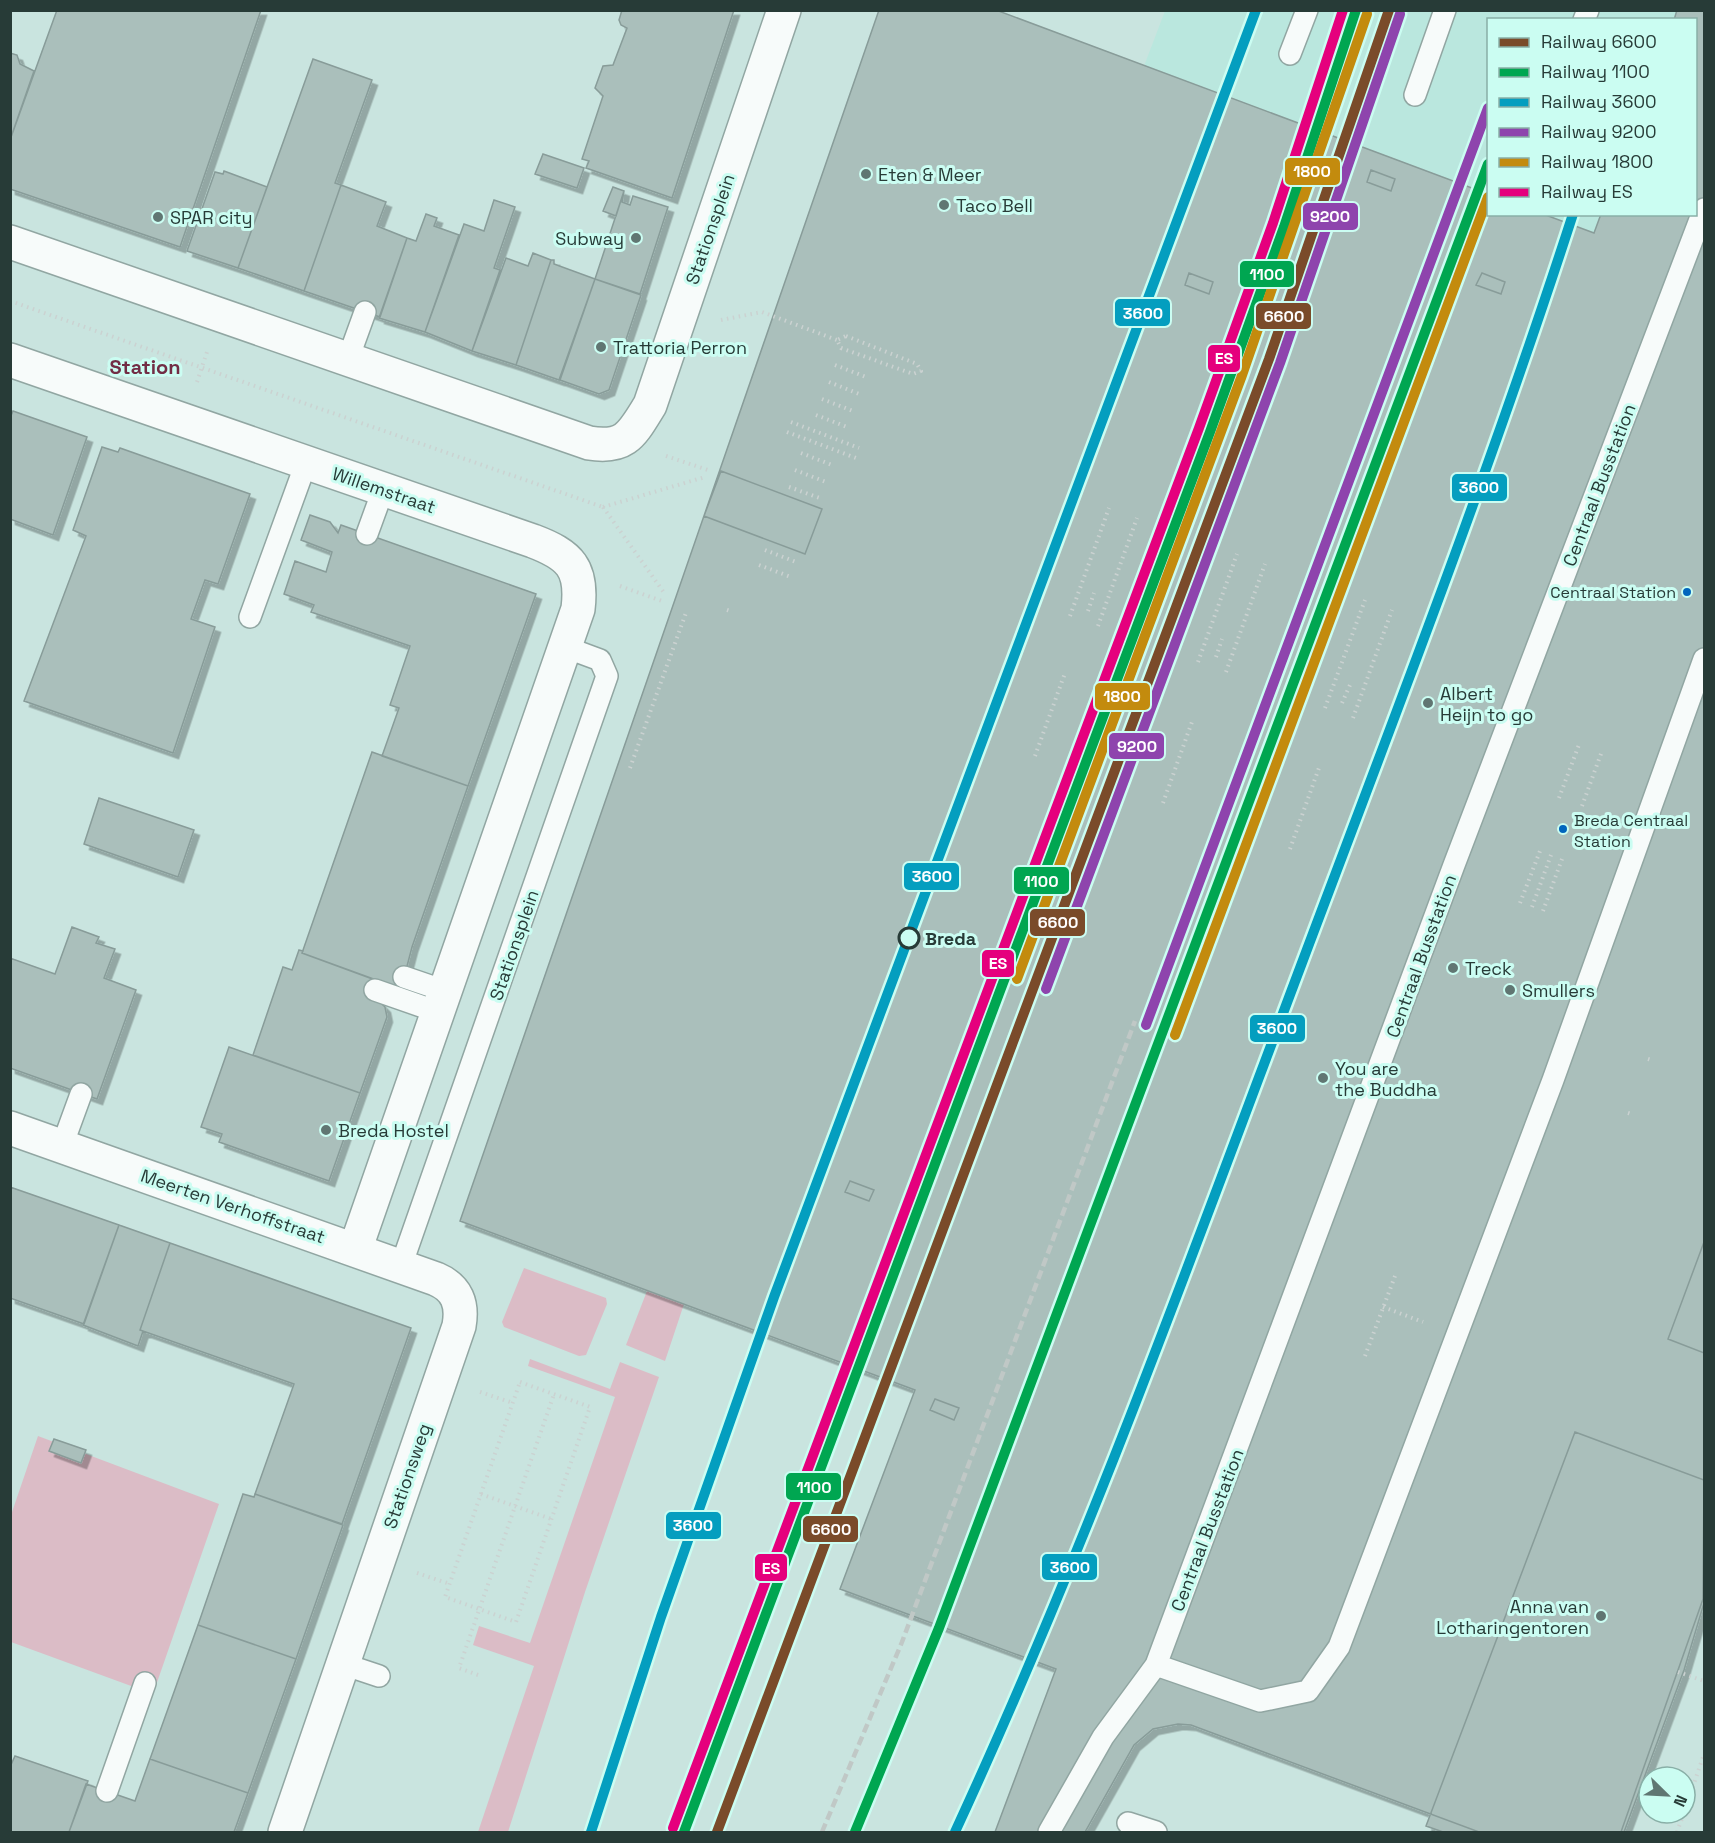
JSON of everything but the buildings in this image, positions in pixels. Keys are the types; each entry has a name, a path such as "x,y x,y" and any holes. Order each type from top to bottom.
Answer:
{"street":[{"name":"Stationsplein","path":"348,359 589,442 606,446 624,441 650,405 784,10"},
{"path":"10,242 348,359"},
{"name":"Willemstraat","path":"10,360 555,549 568,559 576,572 580,591 578,609 565,647"},
{"path":"356,1250 565,647"},
{"name":"Meerten Verhoffstraat","path":"10,1128 401,1266 442,1281 453,1289"},
{"name":"Stationsweg","path":"285,1833 459,1326 461,1308 453,1289"}],"lane":[{"path":"1290,54 1307,10"},
{"path":"1416,95 1445,10"},
{"name":"Centraal Busstation","path":"1049,1833 1103,1737 1156,1665 1454,865 1704,209"},
{"path":"348,359 364,312"},
{"path":"250,617 306,463"},
{"path":"367,534 383,490"},
{"name":"Stationsplein","path":"401,1266 607,676 600,660 565,647"},
{"path":"1156,1665 1260,1701 1308,1691 1339,1647 1557,1069 1704,659"},
{"path":"405,976 441,1002"},
{"path":"375,990 441,1002"},
{"path":"62,1146 81,1094"},
{"path":"343,1664 379,1676"},
{"path":"107,1791 145,1683"},
{"path":"1128,1823 1156,1833"}],"path":[{"path":"10,301 603,507 665,594"},
{"path":"681,312 711,322 762,312 837,340 842,348 913,374 922,372 914,362 846,336 837,340"},
{"path":"183,420 220,315"},
{"path":"834,365 866,377"},
{"path":"828,382 859,394"},
{"path":"822,399 853,411"},
{"path":"816,415 847,427"},
{"path":"791,422 859,448"},
{"path":"787,432 856,458"},
{"path":"801,453 832,465"},
{"path":"795,470 826,482"},
{"path":"603,507 705,477"},
{"path":"789,487 820,498"},
{"path":"1070,616 1109,508"},
{"path":"1098,626 1137,518"},
{"path":"765,550 796,561"},
{"path":"1198,662 1237,555"},
{"path":"1226,672 1265,564"},
{"path":"759,565 791,577"},
{"path":"1088,611 1094,593"},
{"path":"1325,708 1365,600"},
{"path":"630,768 687,610"},
{"path":"1353,718 1392,610"},
{"path":"1216,657 1222,639"},
{"path":"1035,756 1065,673"},
{"path":"1342,703 1350,685"},
{"path":"1163,803 1193,720"},
{"path":"1559,798 1580,742"},
{"path":"1582,806 1602,751"},
{"path":"1290,849 1320,765"},
{"path":"1520,903 1540,851"},
{"path":"1532,907 1551,855"},
{"path":"1543,911 1562,859"},
{"path":"1365,1356 1395,1276"},
{"path":"1383,1307 1425,1323"},
{"path":"520,1382 554,1394 590,1407 516,1622 446,1597 520,1382"},
{"path":"477,1675 459,1668 554,1394"},
{"path":"481,1494 551,1519"},
{"path":"1678,1672 1704,1681"},
{"path":"1697,1774 1704,1754"}],"shaded area":[{"path":"1165,11 1677,11 1675,18 1487,18 1487,194 1144,66"},
{"path":"1546,216 1601,216 1594,233"},
{"path":"524,1268 606,1298 607,1304 586,1355 579,1356 504,1327 502,1322"},
{"path":"647,1291 684,1304 665,1361 626,1345"},
{"path":"530,1359 610,1389 620,1362 659,1377 585,1592 508,1832 478,1832 534,1666 473,1645 479,1626 530,1643 615,1397 528,1366"},
{"path":"38,1436 219,1504 153,1694 11,1642 11,1515"}],"railway":[{"path":"822,1832 902,1642 1135,1021"}],"rail line":[{"name":"3600","path":"591,1832 661,1617 774,1297 1256,10"},
{"name":"ES","path":"673,1828 1199,428 1273,223 1343,10"},
{"name":"1100","path":"684,1832 1210,432 1284,227 1356,10"},
{"name":"6600","path":"717,1832 1269,359 1389,10"},
{"name":"1800","path":"1017,979 1241,378 1367,14"},
{"name":"9200","path":"1046,989 1280,363 1400,14"},
{"name":"9200","path":"1146,1025 1487,111"},
{"name":"1100","path":"855,1832 939,1628 1487,167"},
{"name":"1800","path":"1175,1035 1487,200"},
{"name":"3600","path":"955,1832 1047,1623 1173,1305 1438,600 1572,216"}],"place":[{"name":"Eten & Meer","path":"866,174"},
{"name":"Taco Bell","path":"944,205"},
{"name":"SPAR city","path":"158,217"},
{"name":"Subway","path":"636,238"},
{"name":"Trattoria Perron","path":"601,347"},
{"name":"Centraal Station","path":"1687,592"},
{"name":"Albert Heijn to go","path":"1428,703"},
{"name":"Breda Centraal Station","path":"1563,829"},
{"name":"Breda","path":"909,938"},
{"name":"Treck","path":"1453,968"},
{"name":"Smullers","path":"1510,990"},
{"name":"You are the Buddha","path":"1323,1078"},
{"name":"Breda Hostel","path":"326,1130"},
{"name":"Anna van Lotharingentoren","path":"1601,1616"}],"district":[{"name":"Station","path":"145,367"}]}
